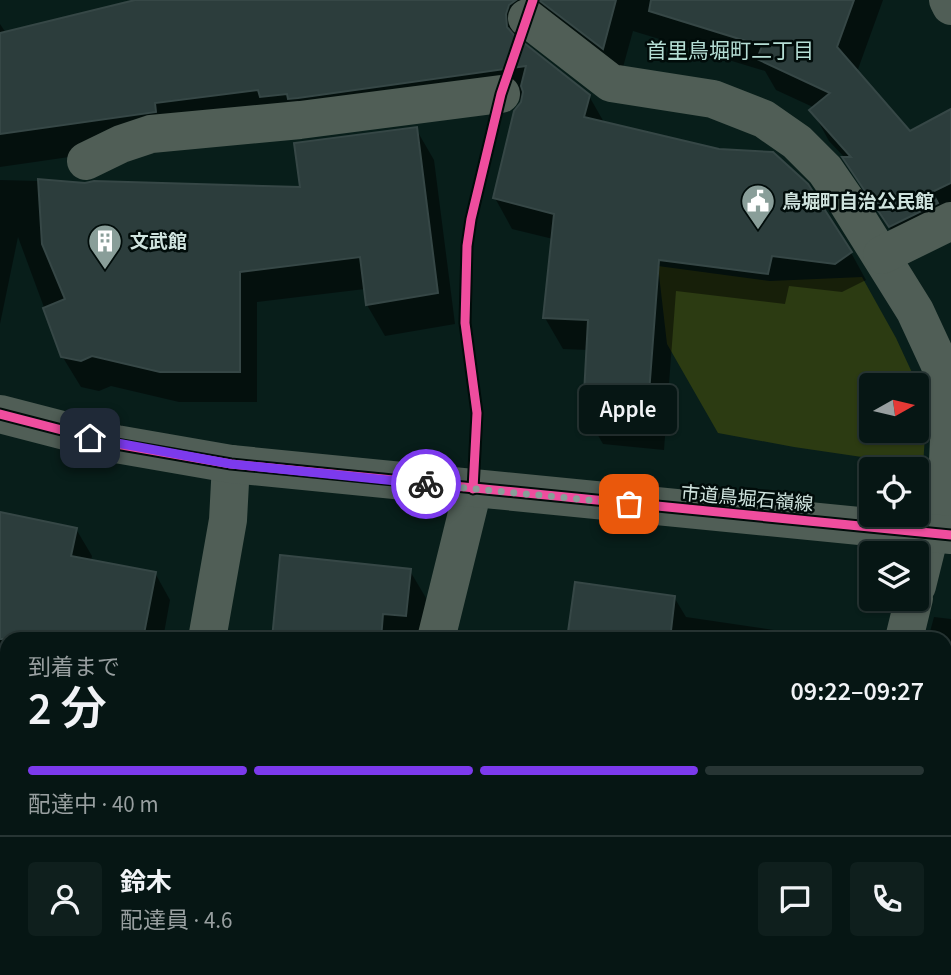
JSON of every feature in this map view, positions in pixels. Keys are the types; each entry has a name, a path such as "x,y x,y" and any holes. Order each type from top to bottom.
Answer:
{"street":[{"path":"948,0 951,6"},
{"path":"527,18 611,83 713,99 764,119 782,130 825,170 882,255 915,311 940,365 949,437 948,461 941,534 929,560"},
{"path":"86,162 121,144 151,134 300,120 501,94"},
{"path":"882,255 951,221"},
{"name":"市道鳥堀石嶺線","path":"0,414 116,444 231,464 941,534"},
{"path":"209,632 228,520 231,464"},
{"path":"438,632 474,489"},
{"path":"906,632 911,611"}],"green space":[{"path":"658,266 770,281 862,277 912,373 859,373 859,443 925,443 924,457 862,457 718,433 667,344"}],"building":[{"path":"135,0 516,0 509,5 506,14 507,27 590,95 584,117 719,149 773,152 808,184 852,252 835,264 772,256 768,274 659,260 647,420 583,413 588,320 543,318 554,214 493,198 514,111 521,102 521,86 526,66 288,99 287,94 260,97 258,90 155,103 156,112 0,134 0,33"},
{"path":"616,0 603,49 540,1"},
{"path":"651,0 854,0 837,47 910,131 951,109 951,183 932,192 938,203 889,227 842,157 851,157 809,110 830,93 757,59 762,46 649,11"},
{"path":"417,127 438,293 366,305 360,257 240,272 240,372 160,372 92,356 81,361 61,357 43,308 65,299 42,244 38,179 85,183 94,181 300,187 294,143"},
{"path":"0,512 77,528 71,556 156,572 144,632 0,632"},
{"path":"280,555 411,569 406,616 383,614 382,632 273,632"},
{"path":"575,582 675,596 671,632 568,632"}],"cycle path":[{"path":"473,489 477,413 465,323 467,246 501,94 533,0"},
{"path":"0,414 116,444 231,464 951,535"}],"way so far":[{"path":"426,484 629,504"}],"place":[{"name":"鳥堀町自治公民館","path":"758,231"},
{"name":"文武館","path":"105,271"},
{"name":"Apple","path":"629,504"}],"district":[{"name":"首里鳥堀町二丁目","path":"730,51"}],"route":[{"path":"90,438 231,464 426,484"}]}
